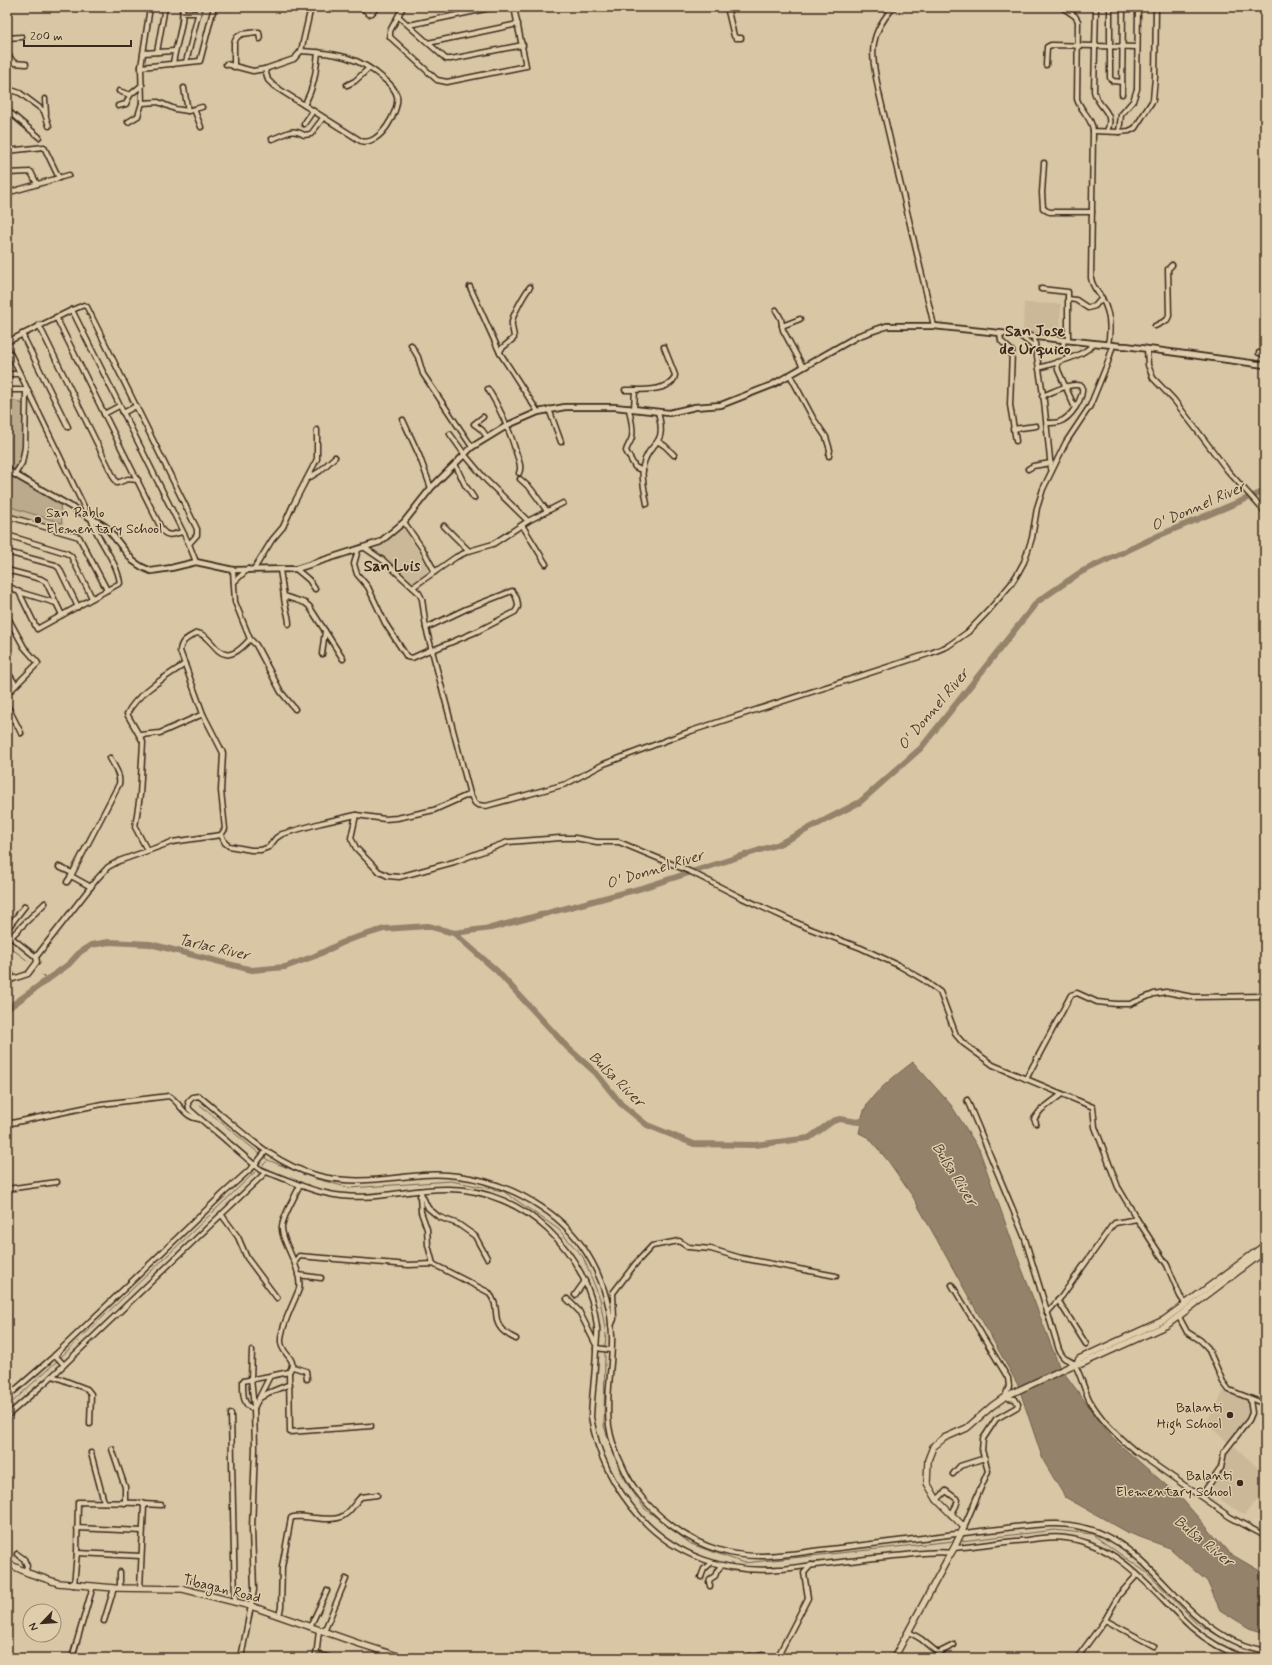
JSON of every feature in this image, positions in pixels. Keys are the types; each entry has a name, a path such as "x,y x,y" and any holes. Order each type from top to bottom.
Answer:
{"main road":[{"path":"1188,1307 1265,1245"},
{"path":"894,1658 964,1526 937,1500 929,1488 926,1479 928,1460 933,1447 944,1438 967,1428 992,1406 1009,1395 1074,1364 1079,1359 1177,1315 1265,1251"},
{"name":"Tibagan Road","path":"8,1563 25,1572 58,1583 117,1588 182,1589 252,1606 321,1631 404,1658"}],"street":[{"path":"128,122 138,116 142,103 141,67 150,7"},
{"path":"157,52 165,7"},
{"path":"173,64 174,52 183,12 182,7"},
{"path":"186,62 200,7"},
{"path":"141,67 200,61 214,7"},
{"path":"226,64 253,71 265,69 294,59 301,51 311,7"},
{"path":"362,7 369,14 372,13 377,7"},
{"path":"403,7 390,31 390,37 420,66 437,80 442,82 524,68 527,64 514,7"},
{"path":"409,25 495,7"},
{"path":"727,7 734,36 736,38 740,38"},
{"path":"894,7 878,28 872,56 879,93 934,326"},
{"path":"365,548 384,561 413,587 422,599 426,628 470,794 475,803 481,806 486,806 566,784 604,764 691,731 948,646 968,632 1011,584 1024,562 1032,538 1040,498 1051,470 1066,442 1090,406 1108,362 1110,345 1109,319 1102,298 1092,284 1091,278 1094,131 1078,104 1077,99 1078,21 1075,16 1062,7"},
{"path":"1096,7 1095,94 1108,114 1110,122 1107,131"},
{"path":"1110,7 1110,78 1113,81 1122,82"},
{"path":"1122,7 1122,94"},
{"path":"1119,132 1121,115 1136,97 1138,7"},
{"path":"1094,131 1119,132 1129,131 1135,128 1153,100 1155,77 1156,7"},
{"path":"183,12 198,12"},
{"path":"399,16 442,56 451,59 523,45"},
{"path":"428,43 518,24"},
{"path":"234,67 234,43 237,37 242,34 259,32 260,39"},
{"path":"7,38 22,37"},
{"path":"1046,65 1047,50 1049,46 1078,45 1122,48 1137,47"},
{"path":"265,69 268,80 274,86 323,118 364,142 372,141 383,131 394,114 398,102 396,91 388,82 351,58 327,52 301,51"},
{"path":"144,53 174,52"},
{"path":"304,105 313,87 318,52"},
{"path":"7,54 14,63 26,64"},
{"path":"347,85 355,81 368,68"},
{"path":"7,85 11,90 20,92 46,115"},
{"path":"118,106 126,104 130,95 142,85"},
{"path":"184,88 188,111"},
{"path":"119,91 130,95"},
{"path":"45,99 46,115 49,126"},
{"path":"142,103 158,102 175,109 188,111 202,107"},
{"path":"194,109 201,127"},
{"path":"7,110 39,137"},
{"path":"304,124 313,111"},
{"path":"272,139 294,131 304,135 312,134 323,118"},
{"path":"7,151 44,147 59,178"},
{"path":"1044,163 1042,193 1043,208 1050,212 1092,212"},
{"path":"7,173 31,172 37,184"},
{"path":"7,193 69,175"},
{"path":"1155,326 1167,320 1169,316 1168,269 1172,266"},
{"path":"470,287 500,353 538,412"},
{"path":"500,353 501,349 514,338 512,320 519,308 522,297 530,288"},
{"path":"1041,289 1066,291 1068,299 1066,340 1063,346 1068,358"},
{"path":"1068,299 1076,300 1088,308 1095,306 1102,298"},
{"path":"7,342 72,310 84,305 88,307 197,528 198,535 189,544"},
{"path":"72,310 189,544 196,562"},
{"path":"776,310 783,330 803,367"},
{"path":"56,317 165,533 170,535 182,532"},
{"path":"782,326 800,319"},
{"path":"39,326 116,482 117,483 128,479 138,480"},
{"path":"7,470 107,528 133,561 151,571 196,562 233,570 254,568 280,570 296,569 380,542 404,522 431,488 472,447 508,425 538,412 548,409 596,407 632,408 669,414 695,407 721,405 759,391 858,336 887,326 934,326 1020,336 1094,342 1265,365"},
{"path":"22,334 68,427"},
{"path":"1000,334 1001,341 1012,351 1010,405 1016,441"},
{"path":"1020,336 1031,344 1036,351"},
{"path":"1034,337 1047,423 1051,470"},
{"path":"1039,368 1087,350 1094,342"},
{"path":"411,345 418,357 423,374 472,447"},
{"path":"7,346 8,352 120,581 120,583 37,629 19,592"},
{"path":"625,390 663,388 673,381 676,375 664,346"},
{"path":"1147,349 1148,365 1153,378 1174,400 1228,471 1265,512"},
{"path":"1259,353 1265,354"},
{"path":"1057,362 1058,370 1074,408"},
{"path":"7,374 20,374"},
{"path":"790,375 813,418 826,437 830,450 828,456"},
{"path":"1042,396 1065,387 1077,385 1082,386 1081,397 1074,408 1063,420 1047,423"},
{"path":"488,389 508,425 520,462 521,470 519,473"},
{"path":"7,390 27,390"},
{"path":"15,474 22,463 27,390"},
{"path":"635,390 630,416 633,425 633,434 626,449 626,453 635,467 642,471"},
{"path":"104,414 119,406"},
{"path":"123,413 136,406"},
{"path":"548,409 560,442"},
{"path":"647,504 642,471 643,465 649,453 659,442 662,432 658,412"},
{"path":"483,417 474,424 482,430 487,437"},
{"path":"403,420 419,455 431,488"},
{"path":"1014,429 1036,426"},
{"path":"254,568 272,540 284,527 293,505 317,459 317,430"},
{"path":"450,434 486,480 528,521"},
{"path":"659,442 674,455"},
{"path":"307,479 320,471 335,457"},
{"path":"1028,469 1033,466 1051,463"},
{"path":"455,464 465,485 474,498"},
{"path":"520,479 531,489 547,511"},
{"path":"413,587 452,560 469,551 493,544 528,521 563,503"},
{"path":"7,516 79,537 107,590"},
{"path":"404,522 422,548 435,572"},
{"path":"522,525 546,564"},
{"path":"444,526 469,551"},
{"path":"7,535 66,553 71,556 92,598"},
{"path":"358,550 354,564 357,574 368,587 385,624 407,657 412,658 478,631 515,612 518,608 518,601 512,592 466,609 426,628"},
{"path":"7,552 55,565 59,568 78,607"},
{"path":"234,582 248,569"},
{"path":"296,569 309,580 315,589"},
{"path":"7,570 41,579 46,582 62,616"},
{"path":"233,570 235,602 250,639 256,645 281,692 295,709"},
{"path":"280,570 284,607 289,615 289,624"},
{"path":"7,588 12,588 19,592 56,603"},
{"path":"284,596 305,603 308,606 343,659"},
{"path":"7,616 24,647 38,663 7,694"},
{"path":"322,654 325,631"},
{"path":"36,957 108,867 147,850 172,842 221,835 226,824 221,802 223,753 203,714 180,652 181,646 185,639 197,633 204,635 216,650 224,654 233,653 242,648 250,639"},
{"path":"147,850 135,827 140,795 143,742 128,717 128,714 139,698 166,676 185,664"},
{"path":"7,671 16,685"},
{"path":"7,705 21,733"},
{"path":"140,735 160,733 203,714"},
{"path":"68,882 120,784 119,774 110,758"},
{"path":"221,835 225,843 229,846 251,850 261,850 269,847 276,838 282,834 356,815 385,819 397,818 434,810 470,794"},
{"path":"356,815 352,832 352,842 378,872 388,876 399,877 414,874 454,862 508,842 560,838 575,838 597,842 619,842 691,872 740,897 808,928 861,948 898,965 922,979 938,990 941,994 956,1035 959,1039 993,1064 1093,1106 1095,1127 1115,1180 1137,1219 1168,1265 1180,1296 1188,1307"},
{"path":"59,867 91,887"},
{"path":"11,937 45,903"},
{"path":"7,929 25,906"},
{"path":"7,934 36,957 38,962 28,974 7,981"},
{"path":"7,966 13,979"},
{"path":"1026,1079 1070,995 1073,993 1097,1002 1116,1004 1130,1004 1154,994 1166,992 1193,997 1265,996"},
{"path":"1036,1123 1034,1119 1041,1110 1062,1094"},
{"path":"7,1124 102,1104 169,1096 174,1099 188,1116 199,1119"},
{"path":"1246,1658 1225,1650 1197,1632 1138,1575 1111,1553 1089,1543 1065,1537 956,1543 773,1556 722,1551 698,1543 670,1525 637,1492 619,1458 612,1440 609,1425 611,1326 605,1294 591,1258 584,1247 553,1215 520,1194 484,1181 450,1175 427,1174 363,1182 319,1176 297,1169 265,1152 197,1096 193,1096 187,1105 199,1119 266,1172 300,1185 326,1194 355,1197 380,1197 440,1189 468,1191 489,1196 515,1206 532,1216 554,1235 575,1262 585,1280 592,1301 597,1328 598,1348 592,1423 603,1457 619,1491 645,1522 661,1537 688,1554 722,1566 759,1570 779,1569 929,1553 956,1543 1057,1524 1083,1528 1108,1537 1137,1556 1190,1609 1215,1630 1243,1645 1265,1651"},
{"path":"967,1100 1022,1230 1061,1354 1065,1360 1074,1364 1090,1400 1121,1439 1230,1517 1265,1536"},
{"path":"7,1398 56,1356 225,1192 256,1164 265,1152"},
{"path":"7,1416 53,1376 63,1364 266,1172"},
{"path":"7,1189 57,1182"},
{"path":"300,1185 282,1225 284,1237 298,1276 299,1289 281,1336 281,1345 285,1353 292,1360 290,1372 289,1431 291,1433 371,1426"},
{"path":"420,1191 428,1208 439,1217 458,1224 475,1236 487,1258"},
{"path":"420,1191 421,1212 427,1229 428,1245 433,1264"},
{"path":"221,1214 238,1238 247,1258 277,1298"},
{"path":"1047,1313 1110,1227 1115,1223 1137,1219"},
{"path":"611,1326 614,1319 612,1300 613,1293 636,1263 654,1245 679,1241 688,1247 711,1249 741,1258 836,1276"},
{"path":"294,1262 299,1256 409,1265 433,1264 488,1292 494,1300 496,1318 500,1327 508,1335 516,1339"},
{"path":"298,1276 321,1278"},
{"path":"575,1295 585,1280"},
{"path":"952,1285 1008,1378 1009,1386 1006,1393 1009,1395 1008,1398 1015,1399 1018,1406 996,1419 983,1439 982,1450 988,1471 964,1526"},
{"path":"567,1299 579,1311 598,1348"},
{"path":"1058,1300 1086,1344"},
{"path":"1177,1315 1187,1332 1200,1340 1208,1348 1226,1386 1236,1393 1265,1404"},
{"path":"598,1348 610,1349"},
{"path":"241,1658 255,1584 252,1529 255,1448 254,1408 251,1379 252,1351"},
{"path":"56,1356 63,1364"},
{"path":"292,1367 306,1371 307,1379"},
{"path":"254,1408 248,1408 246,1404 243,1381 290,1372"},
{"path":"53,1376 87,1389 90,1392 90,1424"},
{"path":"254,1408 270,1376"},
{"path":"258,1399 290,1384"},
{"path":"1201,1496 1221,1468 1224,1452 1249,1420 1252,1413 1250,1399"},
{"path":"232,1414 235,1602"},
{"path":"112,1449 125,1486 125,1503"},
{"path":"92,1453 104,1502"},
{"path":"953,1474 960,1466 985,1458"},
{"path":"937,1500 946,1491 958,1500 957,1505 951,1515"},
{"path":"279,1616 281,1607 282,1567 291,1518 295,1516 318,1519 338,1518 351,1510 362,1496 377,1495"},
{"path":"74,1585 77,1553 78,1502 161,1505"},
{"path":"140,1588 143,1504"},
{"path":"77,1528 142,1531"},
{"path":"77,1553 141,1556"},
{"path":"16,1554 24,1559 27,1566 25,1572"},
{"path":"7,1575 8,1563"},
{"path":"701,1577 704,1570 711,1563"},
{"path":"777,1658 808,1598 804,1573 812,1565"},
{"path":"710,1586 710,1578 715,1576 717,1571 722,1566"},
{"path":"104,1621 117,1588 120,1572"},
{"path":"1078,1658 1105,1620 1119,1595 1138,1575"},
{"path":"331,1658 316,1656 321,1631 346,1579"},
{"path":"72,1658 93,1586"},
{"path":"310,1627 327,1592"},
{"path":"1105,1620 1154,1646"},
{"path":"909,1632 921,1639 944,1658"},
{"path":"938,1653 954,1645"},
{"path":"749,1656 754,1657 763,1655 770,1658"}],"shaded area":[{"path":"1024,303 1061,304 1060,339 1023,335"},
{"path":"7,400 16,401 25,405 22,464 18,470 7,465"},
{"path":"7,473 60,504 62,523 7,506"},
{"name":"San Pablo Elementary School","path":"15,508 64,524 64,531 12,516"},
{"path":"404,528 431,571 413,585 374,550"},
{"name":"Balanti High School","path":"1225,1389 1246,1400 1250,1412 1248,1418 1228,1443 1206,1423"},
{"name":"Balanti Elementary School","path":"1235,1447 1265,1474 1265,1491 1244,1515 1210,1493 1225,1464 1225,1455 1229,1449"}],"water":[{"path":"913,1062 951,1105 979,1149 1020,1264 1059,1366 1112,1438 1182,1499 1229,1553 1265,1574 1265,1633 1249,1628 1220,1610 1207,1581 1170,1548 1129,1533 1065,1497 1043,1460 1018,1385 913,1197 889,1162 869,1138 859,1133 863,1113 867,1104 878,1091"}],"waterway":[{"name":"O' Donnel River","path":"7,1009 69,964 80,952 91,945 109,942 150,944 252,970 285,967 315,956 348,940 384,929 428,926 454,933 491,928 642,888 779,844 860,802 921,748 1037,602 1081,572 1160,535 1265,491"},
{"name":"Bulsa River","path":"454,933 497,971 568,1048 596,1073 621,1104 647,1125 694,1144 755,1145 809,1138 833,1121 840,1119 858,1122 869,1118"},
{"path":"7,945 28,961"},
{"name":"Tarlac River","path":"42,975 47,980"},
{"path":"199,1104 261,1155"},
{"path":"264,1157 313,1178 350,1188 451,1181 503,1191 558,1229 583,1257 600,1299 606,1335 605,1347"},
{"path":"263,1165 267,1161"},
{"path":"60,1358 255,1172"},
{"path":"605,1350 604,1426 622,1477 645,1509 691,1544 744,1563 954,1541"},
{"path":"7,1407 58,1360"},
{"path":"961,1541 1055,1530 1092,1534 1147,1573 1198,1624 1243,1649 1265,1653"}],"place":[{"name":"San Pablo Elementary School","path":"38,520"},
{"name":"Balanti High School","path":"1230,1415"},
{"name":"Balanti Elementary School","path":"1240,1483"}],"district":[{"name":"San Jose de Urquico","path":"1035,339"},
{"name":"San Luis","path":"392,565"}]}
